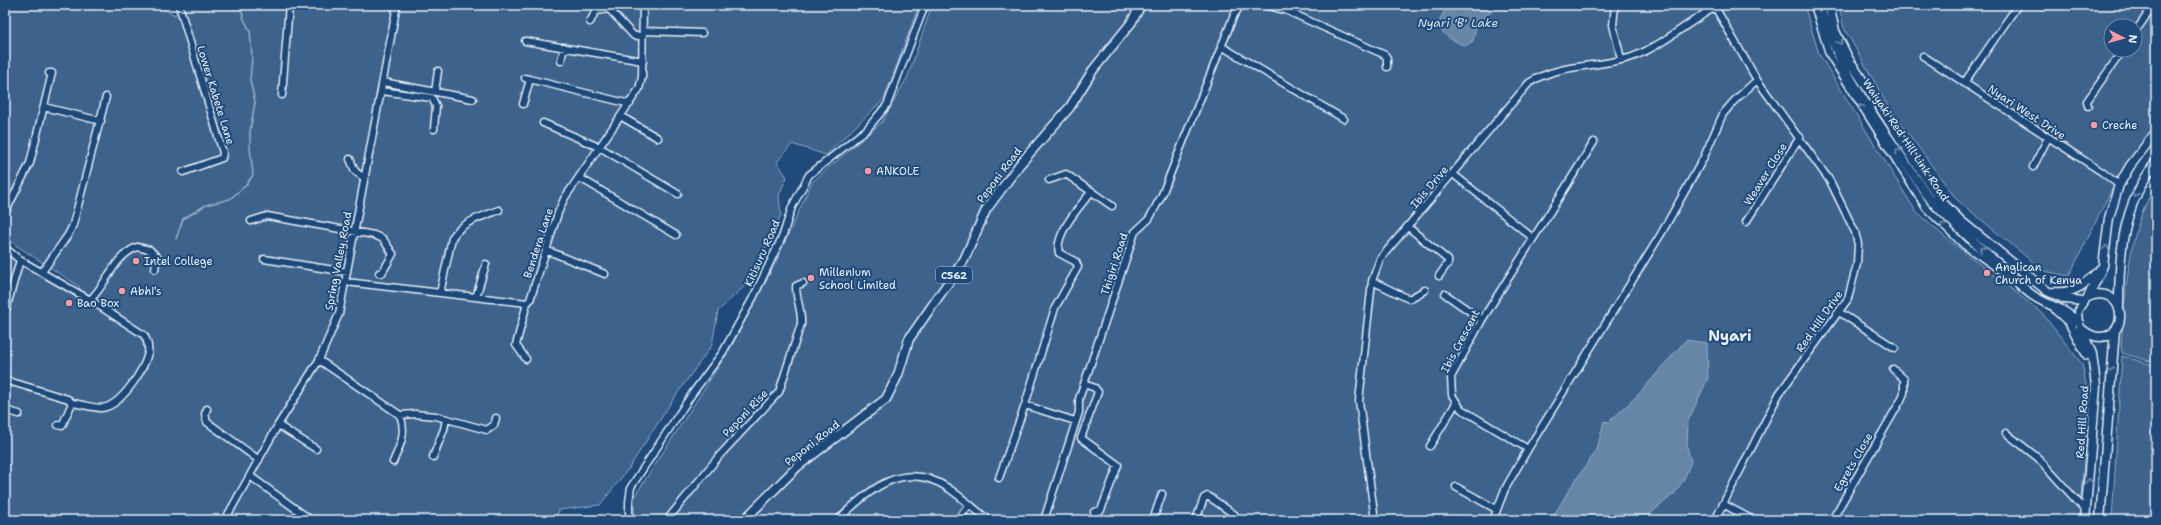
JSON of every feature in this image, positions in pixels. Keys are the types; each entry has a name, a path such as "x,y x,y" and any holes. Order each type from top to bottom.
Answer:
{"main road":[{"name":"Peponi Road","path":"744,520 798,466 886,399 898,375 909,339 964,260 986,210 1020,164 1070,107 1093,70 1131,23 1141,5"},
{"name":"Waiyaki Red Hill Link Road","path":"1820,5 1835,50 1847,72 1928,197 1956,227 2032,295 2045,303 2071,314 2080,325"},
{"name":"Waiyaki Red Hill Link Road","path":"1828,5 1836,31 1848,58 1934,192 1961,220 2047,291 2065,299 2086,299"},
{"path":"2086,299 2103,266 2110,218 2119,185 2130,166 2156,132"},
{"path":"2080,325 2090,336 2097,337 2109,334 2114,330 2120,319 2120,256 2129,210 2142,181 2156,162"},
{"path":"2047,291 2068,293 2077,289 2086,284 2103,266"},
{"path":"2086,299 2100,294 2106,295 2119,307"},
{"path":"2045,303 2068,322 2095,372"},
{"name":"Red Hill Road","path":"2080,325 2092,354 2095,372 2096,396 2085,520"},
{"path":"2100,520 2114,330"}],"street":[{"name":"Lower Kabete Lane","path":"179,5 223,153 222,158 183,172"},
{"path":"282,95 289,5"},
{"name":"Spring Valley Road","path":"225,520 278,425 319,360 339,314 364,178 384,82 397,5"},
{"name":"Bendera Lane","path":"526,359 516,345 527,303 558,213 564,199 601,148 639,89 643,61 643,5"},
{"name":"Kitisuru Road","path":"629,520 631,487 726,346 754,296 783,235 792,207 810,174 867,129 888,105 925,5"},
{"name":"Thigiri Road","path":"1044,520 1079,412 1079,399 1135,232 1149,219 1161,197 1234,14 1241,5"},
{"path":"1264,5 1285,10 1385,55 1387,58 1387,67"},
{"path":"1615,5 1613,24 1621,59"},
{"path":"1814,5 1829,54 1926,208 1970,250 2018,283"},
{"path":"1964,83 2018,5"},
{"path":"2143,21 2154,5"},
{"name":"Ibis Drive","path":"1375,520 1359,401 1372,281 1380,259 1408,228 1529,83 1554,72 1621,59 1645,51 1717,6"},
{"name":"Red Hill Drive","path":"1714,520 1779,394 1839,312 1852,291 1857,264 1858,244 1855,232 1834,188 1800,137 1758,80 1717,6"},
{"path":"590,22 596,11 609,10 634,36 643,33 702,33"},
{"path":"525,41 643,61"},
{"path":"1221,46 1344,119"},
{"path":"561,61 564,47"},
{"name":"Nyari West Drive","path":"1923,56 2102,172 2119,185"},
{"path":"2088,106 2087,101 2117,58"},
{"path":"435,92 438,71"},
{"path":"7,209 30,163 52,73 49,73"},
{"path":"523,104 527,79 630,104"},
{"path":"1493,520 1505,489 1528,449 1661,234 1703,159 1723,114 1734,101 1758,80"},
{"path":"384,82 473,99"},
{"path":"382,91 432,98 436,106 434,129"},
{"path":"42,272 68,235 73,225 106,97"},
{"path":"44,107 101,120"},
{"path":"622,117 658,138"},
{"path":"543,123 601,148 678,194"},
{"name":"Weaver Close","path":"1746,222 1800,137"},
{"path":"2033,167 2048,138"},
{"name":"Ibis Crescent","path":"1456,403 1452,395 1451,377 1482,320 1594,142"},
{"path":"350,159 354,171 364,178"},
{"path":"1049,180 1066,174 1112,206"},
{"path":"1453,174 1533,238"},
{"path":"580,178 676,235"},
{"path":"999,478 1025,405 1055,308 1078,267 1076,262 1059,253 1058,245 1071,219 1092,191"},
{"path":"440,293 452,238 457,230 470,222 499,210"},
{"path":"251,221 267,216 355,232 383,239 393,254 382,273 379,273"},
{"path":"1408,228 1448,260 1448,263 1439,276"},
{"path":"90,300 122,256 137,246 150,250 157,257 155,270"},
{"path":"5,248 20,260 90,300 144,335 148,344 148,353 137,378 112,403 103,408 72,403 62,396 5,380"},
{"path":"546,250 605,274"},
{"path":"264,259 347,272"},
{"path":"5,313 20,260"},
{"path":"476,297 486,264"},
{"path":"1372,281 1409,299 1425,290"},
{"path":"346,282 527,303"},
{"name":"Peponi Rise","path":"667,520 720,455 778,392 801,324 802,314 798,303 796,286 803,283"},
{"path":"1445,294 1482,320"},
{"path":"2080,325 2078,311 2086,299"},
{"path":"1839,312 1895,348"},
{"path":"319,360 400,415 404,427 403,440 393,462"},
{"name":"Egrets Close","path":"1832,520 1901,400 1905,385 1904,379 1893,369"},
{"path":"1084,384 1095,388 1098,392 1081,438 1118,465 1101,510 1094,512"},
{"path":"58,425 62,426 72,403"},
{"path":"1430,446 1456,403 1461,409 1528,449"},
{"path":"1025,405 1076,421"},
{"path":"207,409 207,422 259,460"},
{"path":"5,410 19,414"},
{"path":"400,415 415,414 446,419 487,430 494,425 496,418"},
{"path":"433,457 444,429 446,419"},
{"path":"278,425 316,449"},
{"path":"2006,433 2038,458 2086,511"},
{"path":"250,476 311,520"},
{"path":"838,520 863,496 890,480 905,476 919,476 932,479 948,488 989,520"},
{"path":"1456,487 1496,509"},
{"path":"1153,520 1162,494"},
{"path":"1196,520 1204,498 1208,496 1235,515 1236,520"},
{"path":"1723,504 1753,520"},
{"path":"958,520 969,505"}],"shaded area":[{"path":"5,5 156,5 175,15 178,5 919,5 884,99 826,155 792,144 777,162 787,177 779,195 781,215 750,281 718,311 712,345 672,401 629,468 600,505 559,510 555,520 5,520 5,253 77,298 80,287 5,238"},
{"path":"932,5 1804,5 1819,54 1915,210 1945,237 2041,312 2082,364 2089,400 2079,520 634,520 634,497 730,349 776,262 812,182 882,122 908,76"},
{"path":"1839,5 2156,5 2156,123 2111,191 2069,276 2044,271 1957,200 1888,106 1844,28"},
{"path":"2156,185 2156,363 2122,353 2121,345 2127,283 2134,242 2146,203"},
{"path":"2122,356 2156,366 2156,520 2112,520"}],"water":[{"name":"Nyari 'B' Lake","path":"1454,5 1498,5 1476,26 1473,41 1465,46 1449,38 1437,27 1443,13"},
{"path":"1686,340 1707,343 1708,378 1688,421 1687,446 1691,462 1684,479 1675,493 1643,520 1551,520 1570,488 1597,450 1604,421 1609,422 1638,395"}],"waterway":[{"path":"176,239 183,219 206,205 230,199 246,185 253,175 250,148 250,131 255,102 250,80 252,57 250,31 243,17 241,5"}],"place":[{"name":"Creche","path":"2094,125"},
{"name":"ANKOLE","path":"868,171"},
{"name":"Intel College","path":"136,261"},
{"name":"Anglican Church of Kenya","path":"1987,273"},
{"name":"Millenium School Limited","path":"811,278"},
{"name":"Abhi's","path":"122,291"},
{"name":"Bao Box","path":"69,303"}],"district":[{"name":"Nyari","path":"1730,336"}]}
